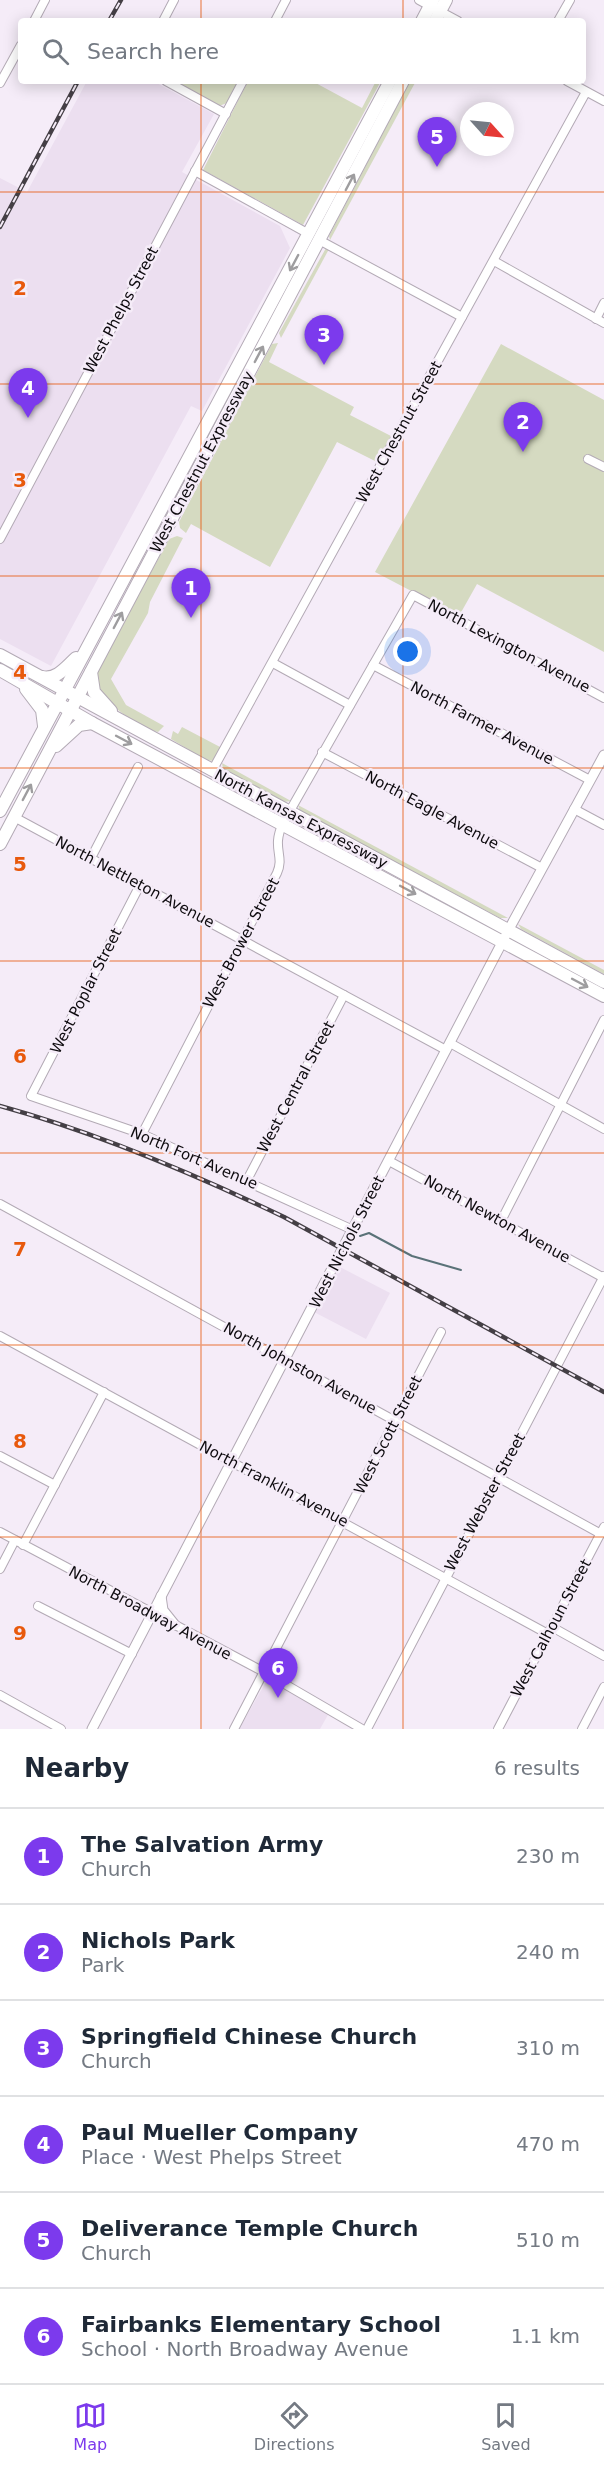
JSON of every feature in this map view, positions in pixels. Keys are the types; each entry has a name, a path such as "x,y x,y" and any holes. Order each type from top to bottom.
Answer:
{"main road":[{"path":"424,18 434,6"},
{"name":"West Chestnut Expressway","path":"0,844 314,237 389,84"},
{"name":"West Chestnut Expressway","path":"0,810 84,651 401,84"},
{"path":"42,677 50,678 59,674 84,651"},
{"name":"North Kansas Expressway","path":"0,655 212,771 286,818"},
{"name":"North Kansas Expressway","path":"0,670 92,723 286,818 505,936 604,996"},
{"path":"91,671 94,692 120,720"},
{"path":"12,677 26,689 42,710 45,718 41,734"},
{"path":"45,758 73,729 79,725 92,723"},
{"name":"North Kansas Expressway","path":"505,936 604,982"}],"street":[{"path":"36,18 45,0"},
{"path":"165,18 174,0"},
{"path":"277,18 286,0"},
{"path":"560,18 570,0"},
{"path":"434,6 453,18"},
{"path":"0,83 18,50"},
{"path":"171,84 226,114"},
{"name":"West Phelps Street","path":"0,539 241,84"},
{"path":"572,84 604,101"},
{"name":"West Chestnut Street","path":"212,771 586,92"},
{"path":"195,171 462,317"},
{"path":"494,261 604,323"},
{"path":"596,319 604,303"},
{"path":"588,459 604,467"},
{"name":"West Brower Street","path":"142,1134 280,867 276,842 286,818 413,595"},
{"name":"North Lexington Avenue","path":"413,595 604,698"},
{"path":"273,663 350,705"},
{"name":"North Farmer Avenue","path":"373,665 590,780"},
{"name":"North Eagle Avenue","path":"322,752 542,868"},
{"name":"West Nichols Street","path":"92,1729 286,1361 505,936 604,755"},
{"path":"91,858 138,766"},
{"path":"574,809 604,825"},
{"name":"North Nettleton Avenue","path":"14,817 344,995 604,1129"},
{"name":"West Poplar Street","path":"31,1096 140,885"},
{"name":"West Central Street","path":"247,1180 344,995"},
{"path":"501,1221 604,1020"},
{"name":"North Fort Avenue","path":"31,1096 142,1134 353,1230"},
{"name":"North Newton Avenue","path":"389,1161 604,1277"},
{"name":"North Johnston Avenue","path":"0,1204 498,1478 602,1530"},
{"name":"West Webster Street","path":"367,1729 604,1277"},
{"name":"West Scott Street","path":"234,1729 441,1332"},
{"name":"North Franklin Avenue","path":"0,1336 445,1578 604,1656"},
{"path":"23,1545 104,1392"},
{"path":"0,1456 55,1485"},
{"name":"West Calhoun Street","path":"498,1729 602,1530"},
{"name":"North Broadway Avenue","path":"0,1532 264,1672 362,1729"},
{"path":"0,1569 15,1540"},
{"path":"161,1596 163,1610 175,1625"},
{"path":"38,1606 132,1654"},
{"path":"582,1729 604,1687"},
{"path":"0,1695 61,1729"}],"shaded area":[{"path":"85,84 159,84 214,114 182,172 280,226 290,248 202,411 191,406 51,666 0,639 0,178 27,192"},
{"path":"338,1266 390,1293 366,1339 314,1312"},
{"path":"267,1680 329,1713 320,1729 239,1729"}],"green space":[{"path":"178,84 236,84 227,103 219,106"},
{"path":"246,84 318,84 362,108 374,84 379,84 303,225 203,170"},
{"path":"408,84 414,84 330,240 329,236"},
{"path":"326,248 329,249 281,338 279,333"},
{"path":"278,343 269,362 354,407 350,415 391,436 377,462 337,442 270,567 191,524 186,533 180,528 179,522 272,344"},
{"path":"501,344 604,400 604,652 477,584 459,616 375,572"},
{"path":"177,536 183,538 150,602 148,613 111,679 126,705 164,726 158,732 132,720 113,706 100,690 97,678 103,661 169,539"},
{"path":"182,727 222,748 214,761 206,760 171,739 173,731 178,734"},
{"path":"222,763 291,801 284,802 223,769"},
{"path":"298,805 508,918 500,918 300,811"},
{"path":"518,924 604,970 604,974 521,929"}],"waterway":[{"path":"360,1236 369,1233 412,1256 461,1270"}],"railway":[{"path":"111,18 121,0"},
{"path":"0,227 76,84"},
{"path":"0,1106 109,1141 215,1185 284,1217 604,1392"}],"place":[{"name":"Deliverance Temple Church","path":"437,167"},
{"name":"Springfield Chinese Church","path":"324,365"},
{"name":"Paul Mueller Company","path":"28,418"},
{"name":"Nichols Park","path":"523,452"},
{"name":"The Salvation Army","path":"191,618"},
{"name":"Fairbanks Elementary School","path":"278,1698"}]}
